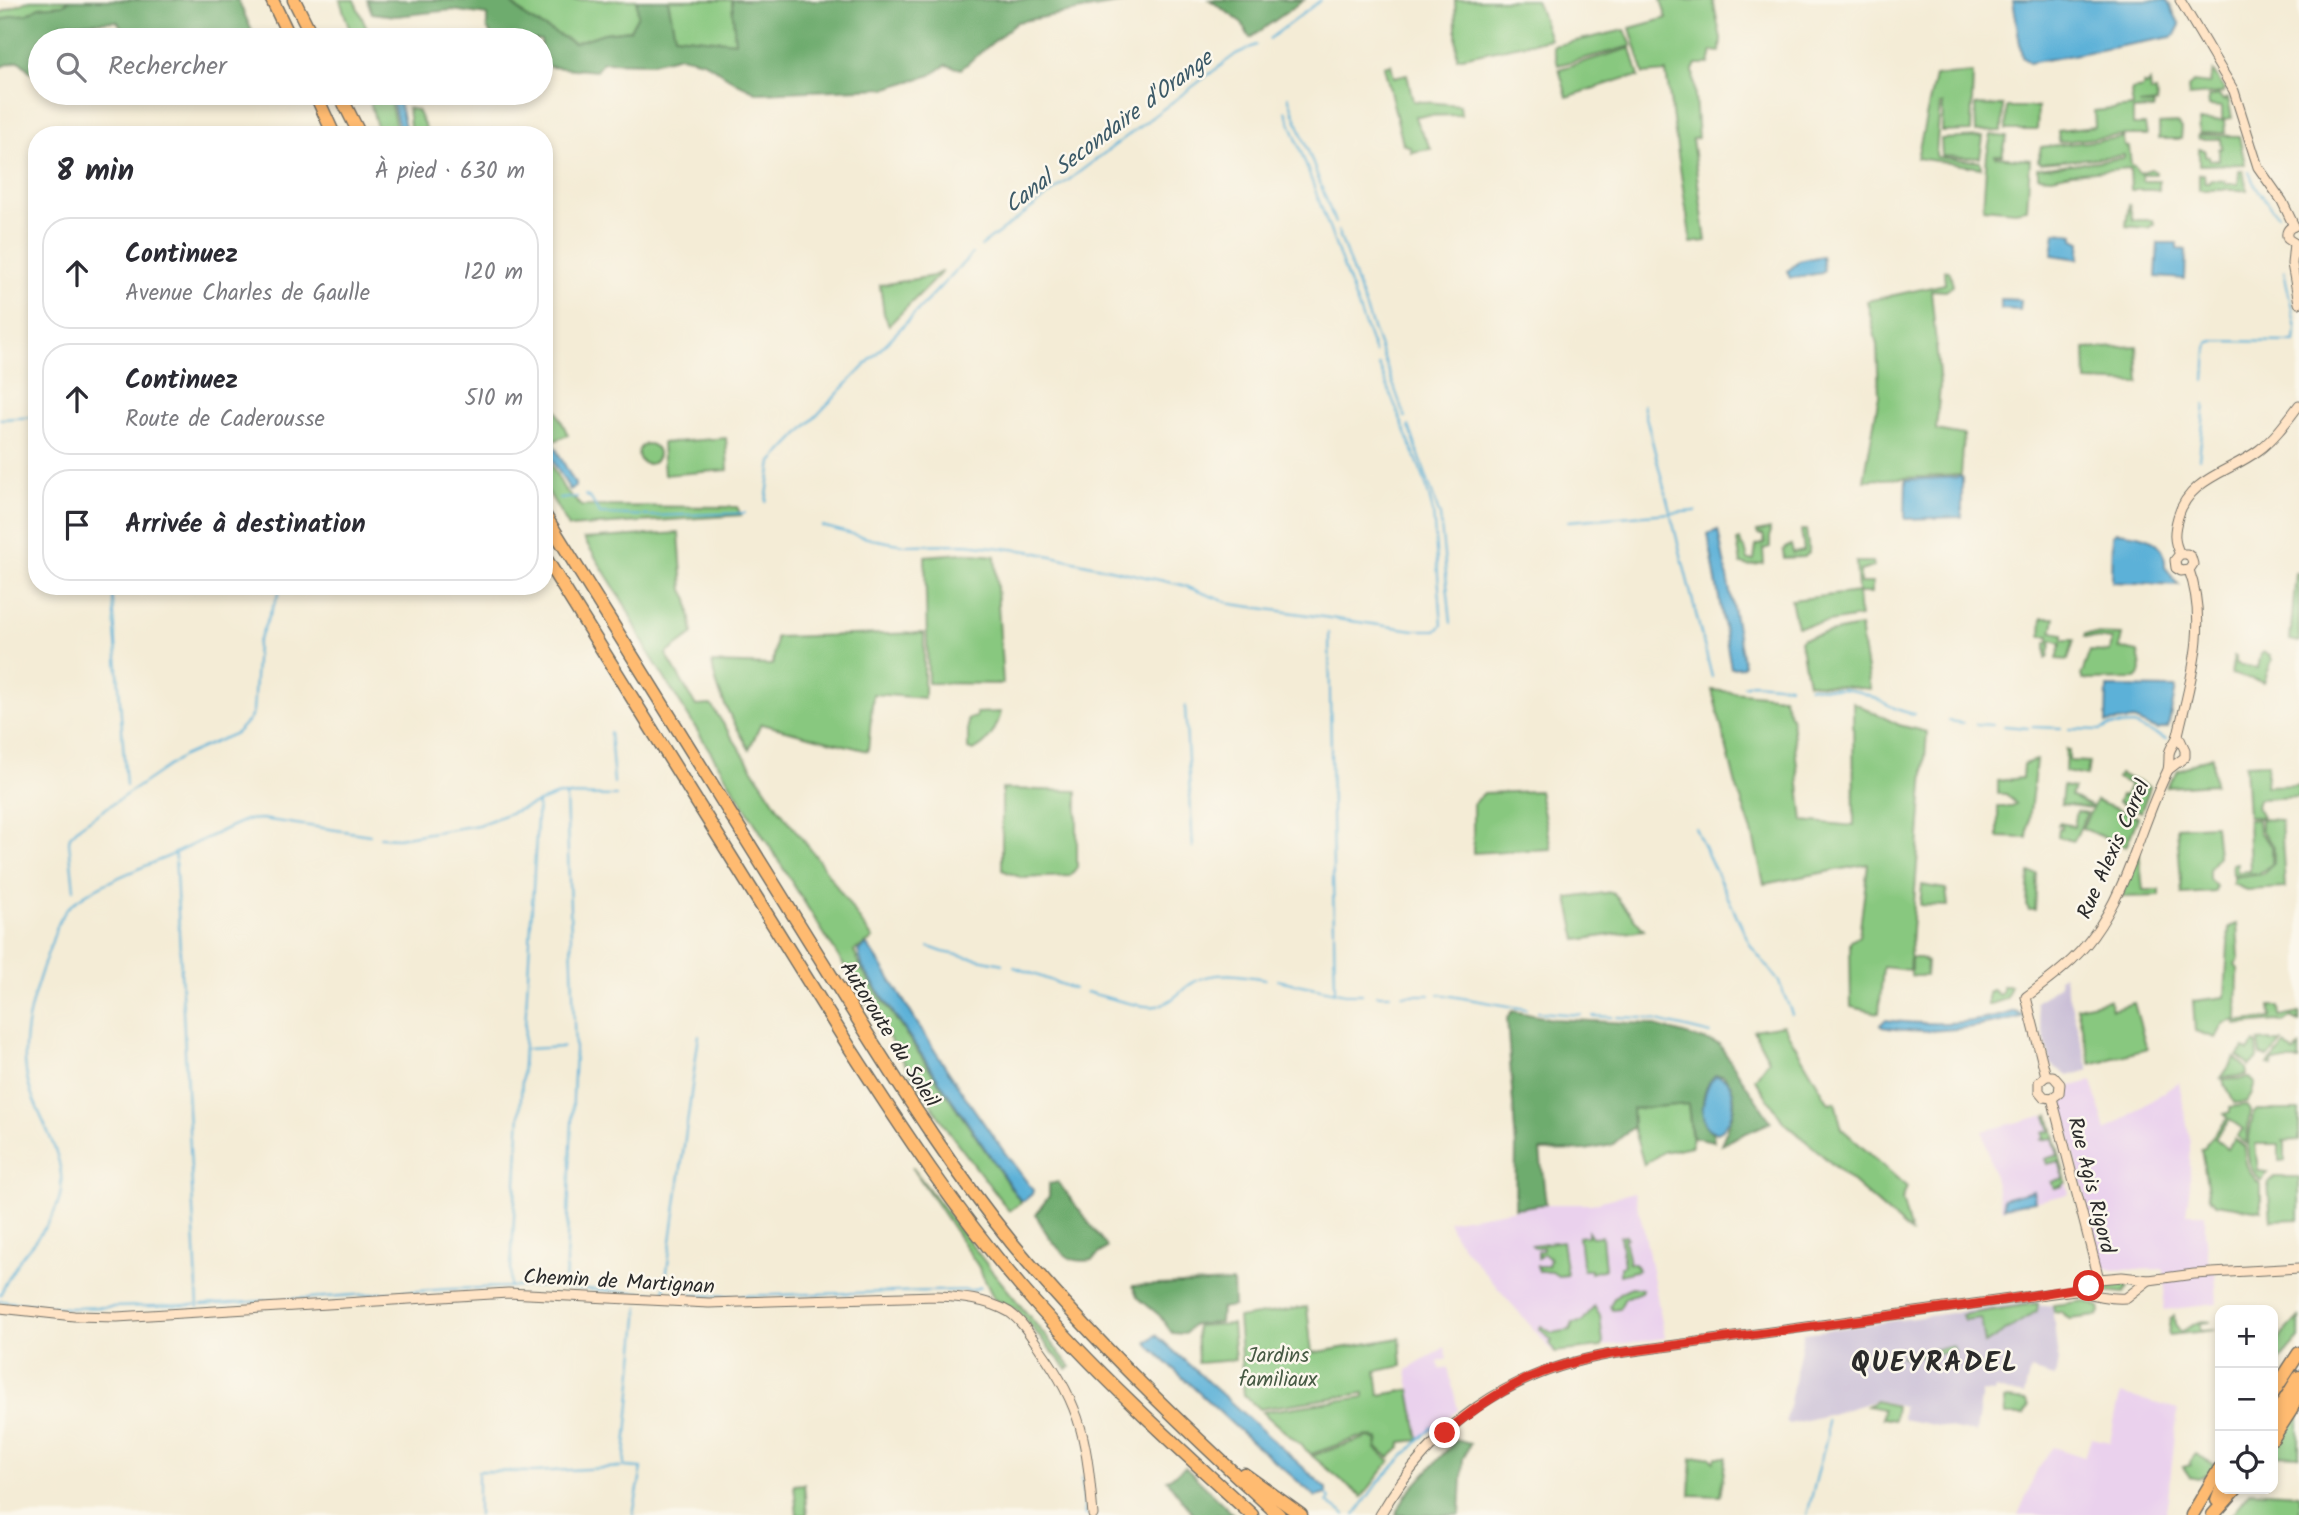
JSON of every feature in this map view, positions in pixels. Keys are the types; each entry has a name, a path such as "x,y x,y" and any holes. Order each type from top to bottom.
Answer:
{"highway":[{"path":"272,0 285,28"},
{"path":"294,0 308,28"},
{"path":"320,105 330,126"},
{"path":"345,105 356,126"},
{"name":"Autoroute du Soleil","path":"553,529 854,1014 936,1141 1004,1233 1060,1298 1199,1441 1279,1515"},
{"name":"Autoroute du Soleil","path":"553,570 898,1123 960,1211 1022,1287 1095,1367 1252,1515"},
{"path":"2278,1369 2299,1353"},
{"path":"2278,1380 2299,1353"},
{"path":"2278,1387 2299,1353"},
{"path":"2278,1389 2299,1363"},
{"path":"2278,1400 2299,1369"},
{"path":"2278,1411 2299,1377"},
{"path":"2278,1420 2299,1389"},
{"path":"2278,1431 2291,1410 2299,1389"},
{"path":"1199,1441 1301,1515"},
{"path":"2192,1515 2215,1476"},
{"path":"2211,1515 2222,1494"},
{"path":"2211,1515 2231,1494"}],"main road":[{"path":"2180,0 2234,92 2258,167 2296,226 2290,228 2287,234 2288,239 2297,243 2292,264 2299,303"},
{"path":"2178,746 2197,645 2197,605 2189,570 2193,564 2191,557 2180,554 2174,536 2180,509 2204,480 2260,449 2280,430 2299,405"},
{"path":"2178,746 2186,752 2185,757 2174,760 2170,750 2178,746"},
{"name":"Rue Alexis Carrel","path":"2026,997 2071,961 2093,936 2115,899 2174,760"},
{"name":"Rue Agis Rigord","path":"2026,997 2046,1076"},
{"name":"Rue Agis Rigord","path":"2046,1076 2053,1076 2060,1084 2059,1093 2052,1098 2044,1097 2039,1091 2039,1082 2046,1076"},
{"name":"Rue Agis Rigord","path":"2052,1098 2096,1286"},
{"path":"1380,1515 1412,1469 1445,1433 1466,1415 1509,1386 1552,1368 1611,1354 2075,1290 2125,1277 2149,1280 2194,1274 2299,1268"},
{"path":"2275,1271 2299,1274"},
{"path":"2130,1279 2135,1284 2135,1290"},
{"path":"2096,1286 2104,1298 2126,1298 2149,1280"},
{"name":"Chemin de Martignan","path":"0,1308 74,1316 117,1317 508,1293 709,1303 936,1296 969,1298 1001,1308 1017,1319 1050,1362 1069,1393 1085,1441 1093,1515"}],"shaded area":[{"path":"2063,975 2089,1070 2068,1076 2051,1064 2036,1002 2060,985 2059,978"},
{"path":"2092,1081 2106,1131 2179,1082 2190,1140 2190,1185 2186,1213 2205,1213 2209,1265 2215,1269 2217,1304 2163,1310 2164,1269 2109,1270 2103,1267 2061,1103 2072,1086"},
{"path":"2050,1114 2069,1194 2002,1209 1983,1131"},
{"path":"1634,1192 1665,1338 1554,1353 1478,1265 1454,1235 1448,1221 1546,1204 1591,1204"},
{"path":"2039,1301 2040,1306 2052,1305 2058,1360 2055,1377 2030,1370 2024,1395 1995,1389 1994,1393 1982,1392 1976,1433 1902,1419 1903,1406 1877,1400 1789,1424 1786,1421 1804,1333"},
{"path":"1445,1347 1447,1359 1438,1362 1440,1370 1448,1367 1458,1410 1419,1440 1407,1370"},
{"path":"2120,1394 2178,1409 2166,1515 2018,1515 2038,1468 2053,1447 2084,1457 2091,1438 2110,1442"}],"green space":[{"path":"30,0 70,0 63,5 39,7 27,14 0,21 0,13"},
{"path":"70,0 238,0 251,28 122,28 117,21 61,24 60,28 28,28 28,69 19,61 0,67 0,21 27,14 39,7 63,5"},
{"path":"340,0 354,0 367,28 349,28"},
{"path":"367,0 508,0 528,19 545,28 487,28 487,15 452,10 396,16 372,13"},
{"path":"508,0 637,0 638,15 630,30 604,33 574,43 553,32 553,28 545,28 528,19"},
{"path":"637,0 668,0 675,36 735,42 732,0 1137,0 1017,22 961,69 946,65 931,75 887,88 758,93 703,61 680,56 652,63 603,62 596,71 553,67 553,32 574,43 604,33 630,30 638,15"},
{"path":"668,0 732,0 735,42 675,36"},
{"path":"1210,0 1304,0 1250,38 1241,22"},
{"path":"1455,0 1536,0 1550,39 1457,58"},
{"path":"1661,0 1713,0 1721,39 1720,52 1712,51 1709,64 1696,64 1693,70 1698,138 1692,139 1706,241 1691,243 1666,72 1644,74 1630,28 1667,18"},
{"path":"1625,30 1632,46 1558,65 1553,46"},
{"path":"1631,48 1639,77 1626,78 1567,97 1559,69"},
{"path":"1391,64 1394,77 1407,74 1413,101 1460,105 1461,115 1415,116 1431,149 1411,152 1410,147 1403,144 1384,66"},
{"path":"2213,71 2225,90 2222,93 2189,96 2188,88 2193,82 2209,84"},
{"path":"1973,73 1971,131 1942,132 1943,104 1940,104 1936,154 1937,157 1980,162 1981,168 1917,158 1935,76"},
{"path":"2150,82 2151,92 2156,91 2157,103 2139,105 2154,105 2153,109 2133,110 2133,125 2145,125 2147,135 2123,135 2125,146 2129,147 2131,165 2139,173 2151,169 2156,172 2142,174 2143,181 2159,181 2159,190 2131,190 2130,168 2052,177 2038,176 2038,168 2124,158 2124,155 2041,163 2038,161 2041,147 2122,138 2121,135 2059,142 2058,131 2095,127 2094,111 2133,107 2132,90 2143,88 2143,84 2147,86"},
{"path":"2219,95 2223,100 2228,98 2232,118 2224,119 2225,133 2200,133 2199,121 2222,120 2222,107 2209,106 2208,97"},
{"path":"371,105 391,105 396,126 377,126"},
{"path":"1975,105 2003,106 2002,131 1976,132"},
{"path":"2007,107 2038,107 2037,130 2006,130"},
{"path":"408,108 417,110 425,126 410,126"},
{"path":"2178,123 2182,128 2181,139 2159,139 2159,124"},
{"path":"1991,135 2007,137 2002,155 1995,157 2030,160 2027,209 2015,211 1983,208"},
{"path":"2198,135 2239,136 2245,164 2199,165 2199,149 2205,150 2205,156 2210,160 2219,160 2219,149 2222,148 2221,139 2199,139"},
{"path":"1983,137 1980,158 1942,156 1941,139"},
{"path":"2239,171 2243,171 2247,190 2199,190 2199,174 2204,174 2205,183 2210,180 2238,184"},
{"path":"2129,204 2133,220 2153,220 2154,224 2148,228 2126,226"},
{"path":"1944,270 1949,271 1953,285 1946,291 1931,290 1940,386 1936,430 1964,435 1961,475 1864,480 1879,395 1877,345 1867,301 1945,284"},
{"path":"943,271 889,325 884,314 880,285 933,276"},
{"path":"2137,346 2139,383 2086,381 2085,349"},
{"path":"553,403 568,435 553,439"},
{"path":"726,438 728,470 664,475 662,443"},
{"path":"648,444 655,447 658,454 655,461 648,464 641,461 638,454 641,447"},
{"path":"553,469 564,489 581,506 737,507 741,515 569,527 553,500"},
{"path":"1770,529 1770,547 1763,549 1764,563 1749,566 1741,564 1737,541 1740,540 1745,548 1748,560 1754,560 1756,546 1765,543 1763,535 1758,535 1757,532"},
{"path":"1801,530 1806,530 1809,553 1804,557 1784,558 1783,551 1791,545 1793,553 1804,551"},
{"path":"679,533 683,590 688,599 693,634 666,654 696,706 711,705 779,809 815,855 873,939 854,951 862,970 1021,1203 1009,1211 949,1132 919,1086 647,650 625,605 584,539"},
{"path":"963,553 995,556 1003,684 928,683 925,556"},
{"path":"1856,562 1873,562 1874,567 1860,571 1860,583 1872,583 1872,593 1858,593 1860,617 1797,627 1791,600 1858,592"},
{"path":"2296,573 2299,573 2299,642 2290,640"},
{"path":"2042,618 2055,618 2052,632 2063,634 2063,640 2074,640 2068,660 2057,659 2061,643 2052,640 2046,658 2046,642 2049,642 2049,636 2041,636"},
{"path":"1860,627 1870,689 1808,683 1800,641 1803,638"},
{"path":"924,633 924,698 873,694 868,751 761,724 749,749 722,697 714,675 712,663 773,665 776,637"},
{"path":"2085,634 2122,635 2119,648 2138,652 2141,667 2139,676 2136,679 2083,680 2081,676 2090,651 2110,652 2112,640 2084,637"},
{"path":"2264,652 2270,655 2272,660 2264,682 2231,674 2234,656 2236,664 2258,668 2261,654"},
{"path":"1712,690 1783,697 1792,720 1803,821 1854,826 1853,702 1899,725 1927,732 1909,970 1883,967 1879,1013 1851,1007 1850,942 1859,936 1868,864 1764,884"},
{"path":"1001,712 995,730 988,740 973,751 968,749 968,719 976,717 976,713"},
{"path":"2066,749 2069,750 2069,761 2089,762 2087,776 2065,772"},
{"path":"2212,756 2214,784 2166,787 2178,770"},
{"path":"2036,760 2027,838 1998,837 1998,807 2012,807 2016,804 2006,794 1998,794 1998,781 2022,778 2023,764"},
{"path":"2268,763 2266,786 2299,785 2299,797 2259,799 2257,807 2262,817 2248,817 2245,764"},
{"path":"2119,774 2150,787 2141,812 2118,802 2121,795 2125,796 2130,784 2117,778"},
{"path":"2063,786 2074,788 2071,796 2091,806 2090,808 2061,804"},
{"path":"1002,789 1077,791 1077,867 1070,876 1022,878 1002,870"},
{"path":"1539,791 1551,849 1473,853 1473,804 1484,793"},
{"path":"2096,801 2138,817 2126,847 2082,828"},
{"path":"2077,811 2087,813 2074,841 2058,837 2059,829 2062,829 2059,823 2074,826"},
{"path":"2258,819 2259,832 2272,846 2272,864 2258,874 2233,876 2232,864 2237,863 2237,872 2250,871 2248,820"},
{"path":"2261,819 2281,820 2285,888 2246,890 2233,884 2233,878 2263,874 2274,863 2274,847 2261,830"},
{"path":"2215,825 2218,856 2209,870 2209,879 2216,886 2215,892 2182,894 2177,827"},
{"path":"2139,852 2143,890 2160,890 2160,896 2121,897"},
{"path":"2029,873 2037,874 2035,910 2029,910 2027,906"},
{"path":"1922,885 1946,889 1948,906 1920,905"},
{"path":"1612,892 1644,930 1577,940 1568,898"},
{"path":"2237,924 2237,1020 2224,1023 2216,1038 2195,1031 2193,1001 2225,997 2229,927"},
{"path":"1911,958 1921,958 1927,962 1926,976 1911,976"},
{"path":"2002,986 2011,986 2006,999 1988,1005 1988,992 1992,990 1999,995"},
{"path":"2109,1000 2112,1009 2134,1003 2147,1049 2091,1064 2077,1007"},
{"path":"2270,1006 2279,1006 2280,1017 2299,1013 2299,1022 2291,1018 2284,1023 2277,1021 2235,1025 2235,1022 2271,1018"},
{"path":"1512,1011 1553,1019 1648,1024 1719,1044 1771,1122 1721,1144 1732,1118 1734,1100 1733,1091 1723,1075 1715,1075 1707,1086 1703,1105 1705,1126 1713,1133 1714,1141 1692,1137 1688,1104 1632,1109 1633,1127 1612,1145 1585,1150 1540,1151 1546,1204 1515,1208 1516,1147 1507,1018"},
{"path":"1783,1025 1829,1103 1835,1102 1842,1129 1907,1187 1902,1199 1911,1233 1782,1120 1755,1079 1769,1060 1753,1030"},
{"path":"2259,1041 2282,1042 2268,1058 2261,1055"},
{"path":"2255,1043 2258,1058 2249,1066 2238,1056 2244,1048 2248,1051"},
{"path":"2285,1045 2294,1053 2299,1047 2299,1061 2273,1061 2272,1066 2268,1065"},
{"path":"2235,1058 2246,1068 2247,1075 2221,1078"},
{"path":"2250,1078 2255,1083 2251,1095 2246,1102 2234,1103 2223,1080"},
{"path":"1688,1104 1692,1146 1663,1152 1644,1165 1633,1127 1632,1109"},
{"path":"2246,1105 2250,1111 2246,1144 2237,1136 2243,1129 2230,1120 2215,1138 2227,1148 2235,1139 2245,1147 2248,1168 2261,1185 2261,1211 2216,1204 2209,1197 2201,1149 2205,1148 2228,1118 2224,1114 2230,1112 2230,1107"},
{"path":"2257,1110 2299,1110 2299,1140 2282,1141 2285,1142 2285,1161 2279,1161 2279,1144 2255,1144 2258,1171 2268,1172 2261,1181 2254,1174 2248,1158 2253,1114"},
{"path":"2049,1115 2066,1182 2054,1188 2051,1182 2064,1178 2059,1161 2047,1164 2045,1159 2058,1155 2053,1138 2040,1140 2044,1139 2043,1133 2051,1131 2046,1116"},
{"path":"912,1167 1071,1367 1067,1369 1017,1310 994,1299 978,1266"},
{"path":"2275,1177 2299,1177 2299,1219 2271,1220 2268,1183"},
{"path":"1058,1182 1107,1247 1092,1260 1070,1258 1058,1248 1036,1214 1049,1196 1049,1184"},
{"path":"1588,1231 1592,1237 1602,1236 1605,1269 1591,1273 1591,1270 1583,1270 1579,1237 1588,1236"},
{"path":"1626,1235 1627,1238 1624,1239 1629,1263 1635,1263 1638,1270 1620,1275 1620,1267 1624,1265 1620,1236"},
{"path":"1562,1241 1567,1275 1558,1276 1552,1272 1539,1271 1537,1266 1548,1266 1550,1259 1544,1254 1538,1258 1538,1252 1543,1250 1543,1247 1535,1248 1532,1245"},
{"path":"1233,1282 1234,1306 1221,1308 1220,1322 1193,1325 1185,1334 1172,1333 1159,1315 1137,1297 1133,1286"},
{"path":"2122,1283 2128,1287 2124,1293 2101,1291 2104,1285"},
{"path":"1632,1287 1642,1289 1641,1292 1625,1298 1619,1309 1612,1310 1610,1306 1616,1296"},
{"path":"2085,1301 2099,1307 2098,1316 2069,1319 2061,1311 2054,1312 2053,1305"},
{"path":"2038,1303 2037,1311 1985,1344 1981,1318 1964,1320 1962,1315"},
{"path":"1594,1306 1600,1316 1603,1343 1601,1347 1555,1352 1550,1343 1552,1341 1540,1329 1541,1326 1552,1333 1570,1330 1573,1323 1582,1322"},
{"name":"Jardins familiaux","path":"1307,1307 1312,1353 1400,1338 1402,1366 1376,1371 1379,1395 1410,1390 1419,1440 1401,1442 1400,1448 1390,1457 1377,1448 1379,1439 1369,1436 1311,1454 1262,1412 1364,1397 1364,1393 1259,1409 1244,1395 1238,1318"},
{"path":"2174,1315 2175,1324 2181,1332 2203,1321 2211,1322 2200,1323 2200,1331 2215,1330 2168,1335 2170,1318"},
{"path":"2299,1317 2299,1338 2278,1362 2278,1340"},
{"path":"1232,1324 1235,1360 1198,1363 1196,1326"},
{"path":"1952,1346 1955,1351 1952,1352 1906,1358 1901,1356"},
{"path":"2004,1400 2026,1401 2028,1407 2024,1415 2005,1415"},
{"path":"1876,1401 1896,1406 1894,1420 1882,1418 1883,1409 1867,1406"},
{"path":"2299,1407 2299,1456 2278,1455 2278,1438"},
{"path":"1369,1437 1378,1440 1376,1449 1390,1461 1362,1497 1312,1456"},
{"path":"1456,1440 1470,1444 1463,1459 1460,1515 1396,1515 1405,1496"},
{"path":"2196,1454 2215,1465 2211,1473 2198,1479 2190,1477 2183,1467 2191,1465 2190,1462"},
{"path":"1710,1456 1714,1461 1716,1457 1726,1457 1720,1496 1690,1495 1692,1458"},
{"path":"1185,1467 1234,1515 1194,1515 1167,1480"},
{"path":"804,1484 807,1515 797,1515 794,1485"},
{"path":"2248,1494 2299,1494 2299,1515 2231,1515"}],"water":[{"path":"2013,0 2167,0 2180,25 2171,37 2029,63 2022,57"},
{"path":"393,105 400,105 405,126 399,126"},
{"path":"2055,232 2074,234 2074,239 2081,242 2079,259 2052,255"},
{"path":"2158,243 2177,243 2177,249 2186,250 2185,279 2156,277"},
{"path":"1822,256 1822,273 1790,278 1787,272 1799,261"},
{"path":"2001,299 2021,300 2020,310 2001,309"},
{"path":"553,444 575,484 570,490 553,462"},
{"path":"1962,477 1962,517 1905,519 1906,480"},
{"path":"1718,530 1743,667 1731,668 1708,534"},
{"path":"2116,532 2143,536 2157,543 2162,549 2165,567 2179,585 2112,582 2113,535"},
{"path":"2107,687 2176,688 2168,727 2157,730 2134,720 2106,723"},
{"path":"867,945 960,1089 1033,1190 1024,1201 1020,1200 863,968 858,951"},
{"path":"2015,1011 2025,1016 1936,1031 1900,1030 1880,1025 1885,1020 1917,1023 1967,1022"},
{"path":"1715,1076 1729,1083 1733,1100 1729,1119 1717,1133 1707,1127 1703,1115 1706,1093"},
{"path":"2033,1191 2035,1201 2004,1207 2003,1199"},
{"path":"1156,1335 1326,1488 1326,1494 1316,1497 1150,1347 1147,1342"}],"waterway":[{"name":"Canal Secondaire d'Orange","path":"1269,39 1321,0"},
{"name":"Canal Secondaire d'Orange","path":"981,246 1236,54 1256,45"},
{"path":"1288,97 1335,223"},
{"path":"1286,111 1375,353"},
{"path":"2249,172 2255,186 2278,215"},
{"path":"1338,231 1405,417"},
{"name":"Canal Secondaire d'Orange","path":"766,502 772,462 972,254"},
{"path":"2205,381 2208,343 2295,342 2296,328 2284,271"},
{"path":"822,526 905,545 966,544 1029,551 1182,585 1232,604 1414,630 1437,630 1442,625 1433,512 1425,481 1379,365"},
{"path":"2199,458 2205,404"},
{"path":"1643,405 1712,677"},
{"path":"0,419 28,417"},
{"path":"1409,426 1440,516 1451,623"},
{"name":"Canal Secondaire d'Orange","path":"585,495 591,499 600,514 651,516 745,513"},
{"name":"Canal Secondaire d'Orange","path":"560,499 577,497"},
{"path":"1568,521 1696,511"},
{"path":"113,595 126,786"},
{"path":"74,890 69,842 70,836 80,826 183,756 236,733 249,720 253,712 257,644 278,595"},
{"path":"1329,633 1335,992"},
{"path":"1744,686 1752,683 1790,686"},
{"path":"1809,687 1859,692 1915,714"},
{"path":"1185,706 1193,848"},
{"path":"1949,721 1963,723"},
{"path":"1976,724 1993,725"},
{"path":"2069,729 2101,730 2109,726 2133,725 2166,739"},
{"path":"2004,726 2028,728"},
{"path":"2032,727 2061,728"},
{"path":"610,732 614,783"},
{"path":"380,837 398,838 478,825 558,795 616,796"},
{"path":"565,1287 575,1050 566,795"},
{"path":"510,1287 538,802"},
{"path":"198,1307 175,853 246,820 262,819 370,835"},
{"path":"1695,828 1751,946 1779,982 1792,1014"},
{"path":"0,1295 21,1258 51,1218 61,1190 56,1151 30,1089 25,1053 33,997 56,929 66,910 80,898 119,877 174,854"},
{"path":"929,947 1003,964"},
{"path":"1014,967 1074,989"},
{"path":"1086,992 1132,1004 1157,1006 1168,1002 1202,978 1229,974 1265,979"},
{"path":"1277,980 1345,994 1362,994"},
{"path":"1439,994 1526,1009"},
{"path":"1377,995 1390,995"},
{"path":"1402,995 1430,995"},
{"path":"1538,1012 1581,1015"},
{"path":"1593,1016 1612,1017"},
{"path":"1617,1017 1645,1018 1711,1034"},
{"path":"664,1293 699,1035"},
{"path":"526,1049 563,1047"},
{"path":"201,1305 540,1286 734,1296 972,1290 981,1287"},
{"path":"0,1301 68,1308 195,1305"},
{"path":"633,1515 642,1468 624,1467 639,1307"},
{"path":"1807,1515 1827,1436 1827,1420"},
{"path":"1355,1515 1377,1484 1433,1426"},
{"path":"478,1515 478,1471 533,1472 623,1467"},
{"path":"1082,1478 1085,1515"},
{"path":"1326,1494 1330,1498 1327,1502 1345,1515"}],"district":[{"name":"QUEYRADEL","path":"1935,1361"}],"route":[{"path":"1445,1433 1509,1386 1552,1368 1575,1362 1611,1354 2089,1286"}]}
